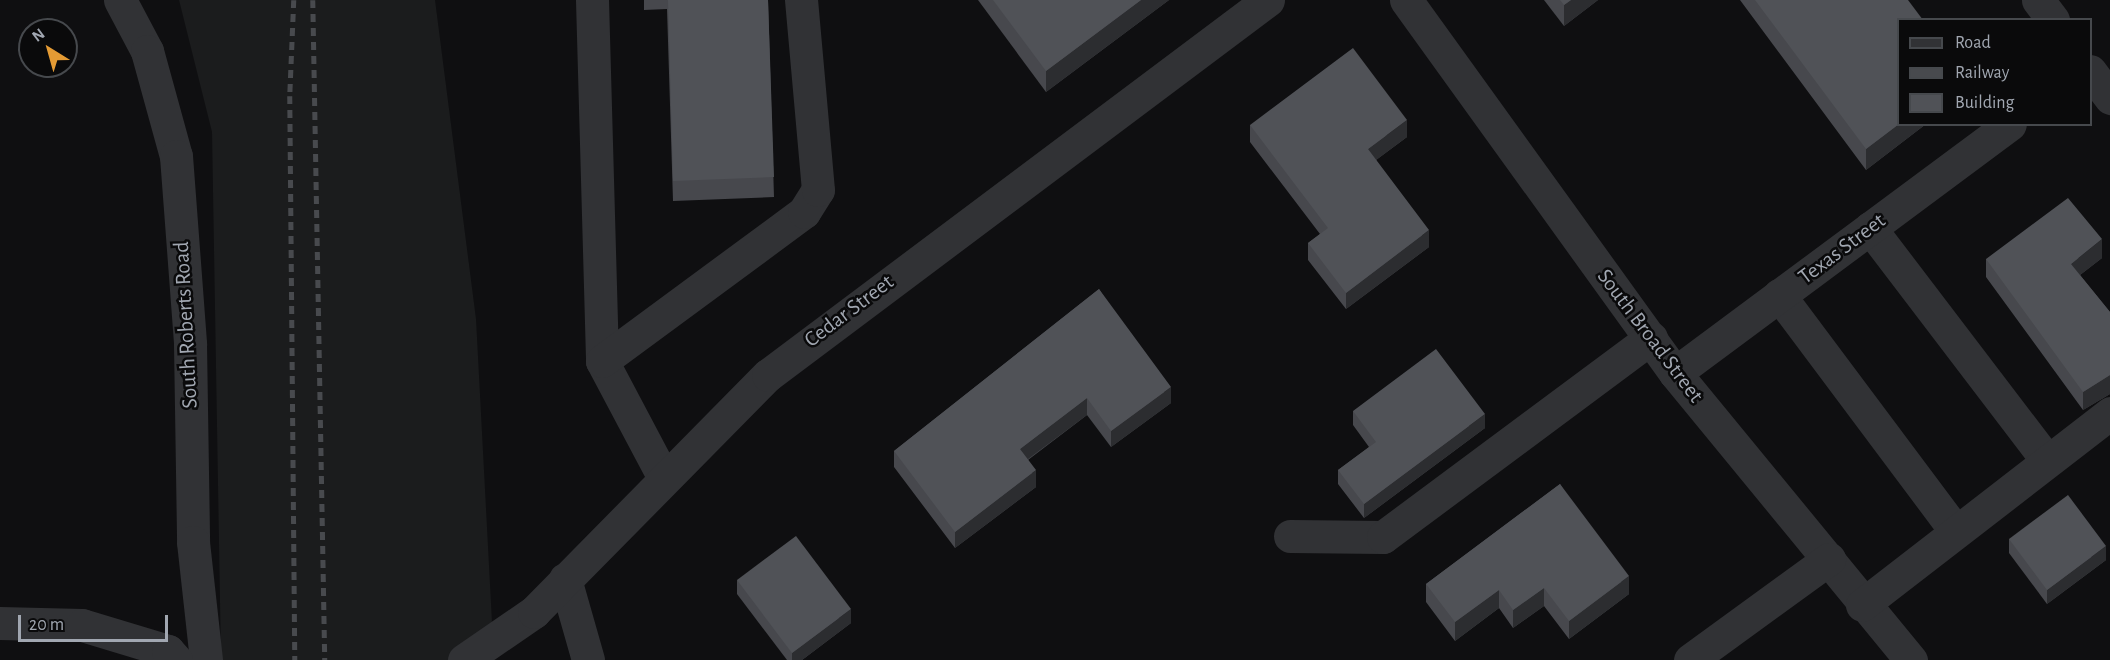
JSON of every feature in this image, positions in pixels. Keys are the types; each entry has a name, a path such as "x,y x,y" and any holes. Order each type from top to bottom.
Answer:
{"street":[{"name":"South Roberts Road","path":"120,0 147,51 176,156 190,344 193,542 206,660"},
{"path":"592,0 602,361 663,476"},
{"path":"602,361 804,212 818,190 801,0"},
{"name":"Cedar Street","path":"464,660 534,612 663,476 832,323 1268,0"},
{"name":"South Broad Street","path":"1406,0 1675,373 1828,559 1862,605 1911,660"},
{"path":"2038,0 2052,18"},
{"path":"2092,64 2110,51"},
{"path":"2092,72 2110,98"},
{"name":"Texas Street","path":"1675,373 2007,126"},
{"path":"1870,228 2047,460"},
{"path":"1779,296 1954,530"},
{"path":"1290,536 1383,537 1651,338"},
{"path":"1862,605 1954,530 2110,413"},
{"path":"1690,660 1828,559"},
{"path":"565,579 588,660"},
{"path":"0,623 82,625 168,651 176,660"}],"shaded area":[{"path":"179,0 435,0 476,319 494,660 221,660 212,132"}],"building":[{"path":"668,0 768,0 774,177 673,181"},
{"path":"993,0 1141,0 1046,71"},
{"path":"1560,0 1571,0 1564,5"},
{"path":"1755,0 1908,0 1922,18 1897,18 1897,126 1866,149"},
{"path":"1353,48 1407,120 1368,149 1429,230 1346,293 1308,243 1328,228 1250,125"},
{"path":"2068,198 2102,239 2071,264 2110,312 2110,375 2083,392 1986,259"},
{"path":"1099,289 1171,387 1111,431 1087,398 1020,449 1036,470 955,532 894,451"},
{"path":"1436,349 1485,414 1364,504 1338,470 1376,442 1353,411"},
{"path":"1560,484 1629,576 1569,621 1544,588 1513,610 1499,590 1455,622 1426,584"},
{"path":"2068,495 2106,546 2047,590 2009,539"},
{"path":"796,536 851,609 792,653 737,580"}],"railway":[{"path":"294,0 290,96 295,660"},
{"path":"313,0 325,660"}]}
